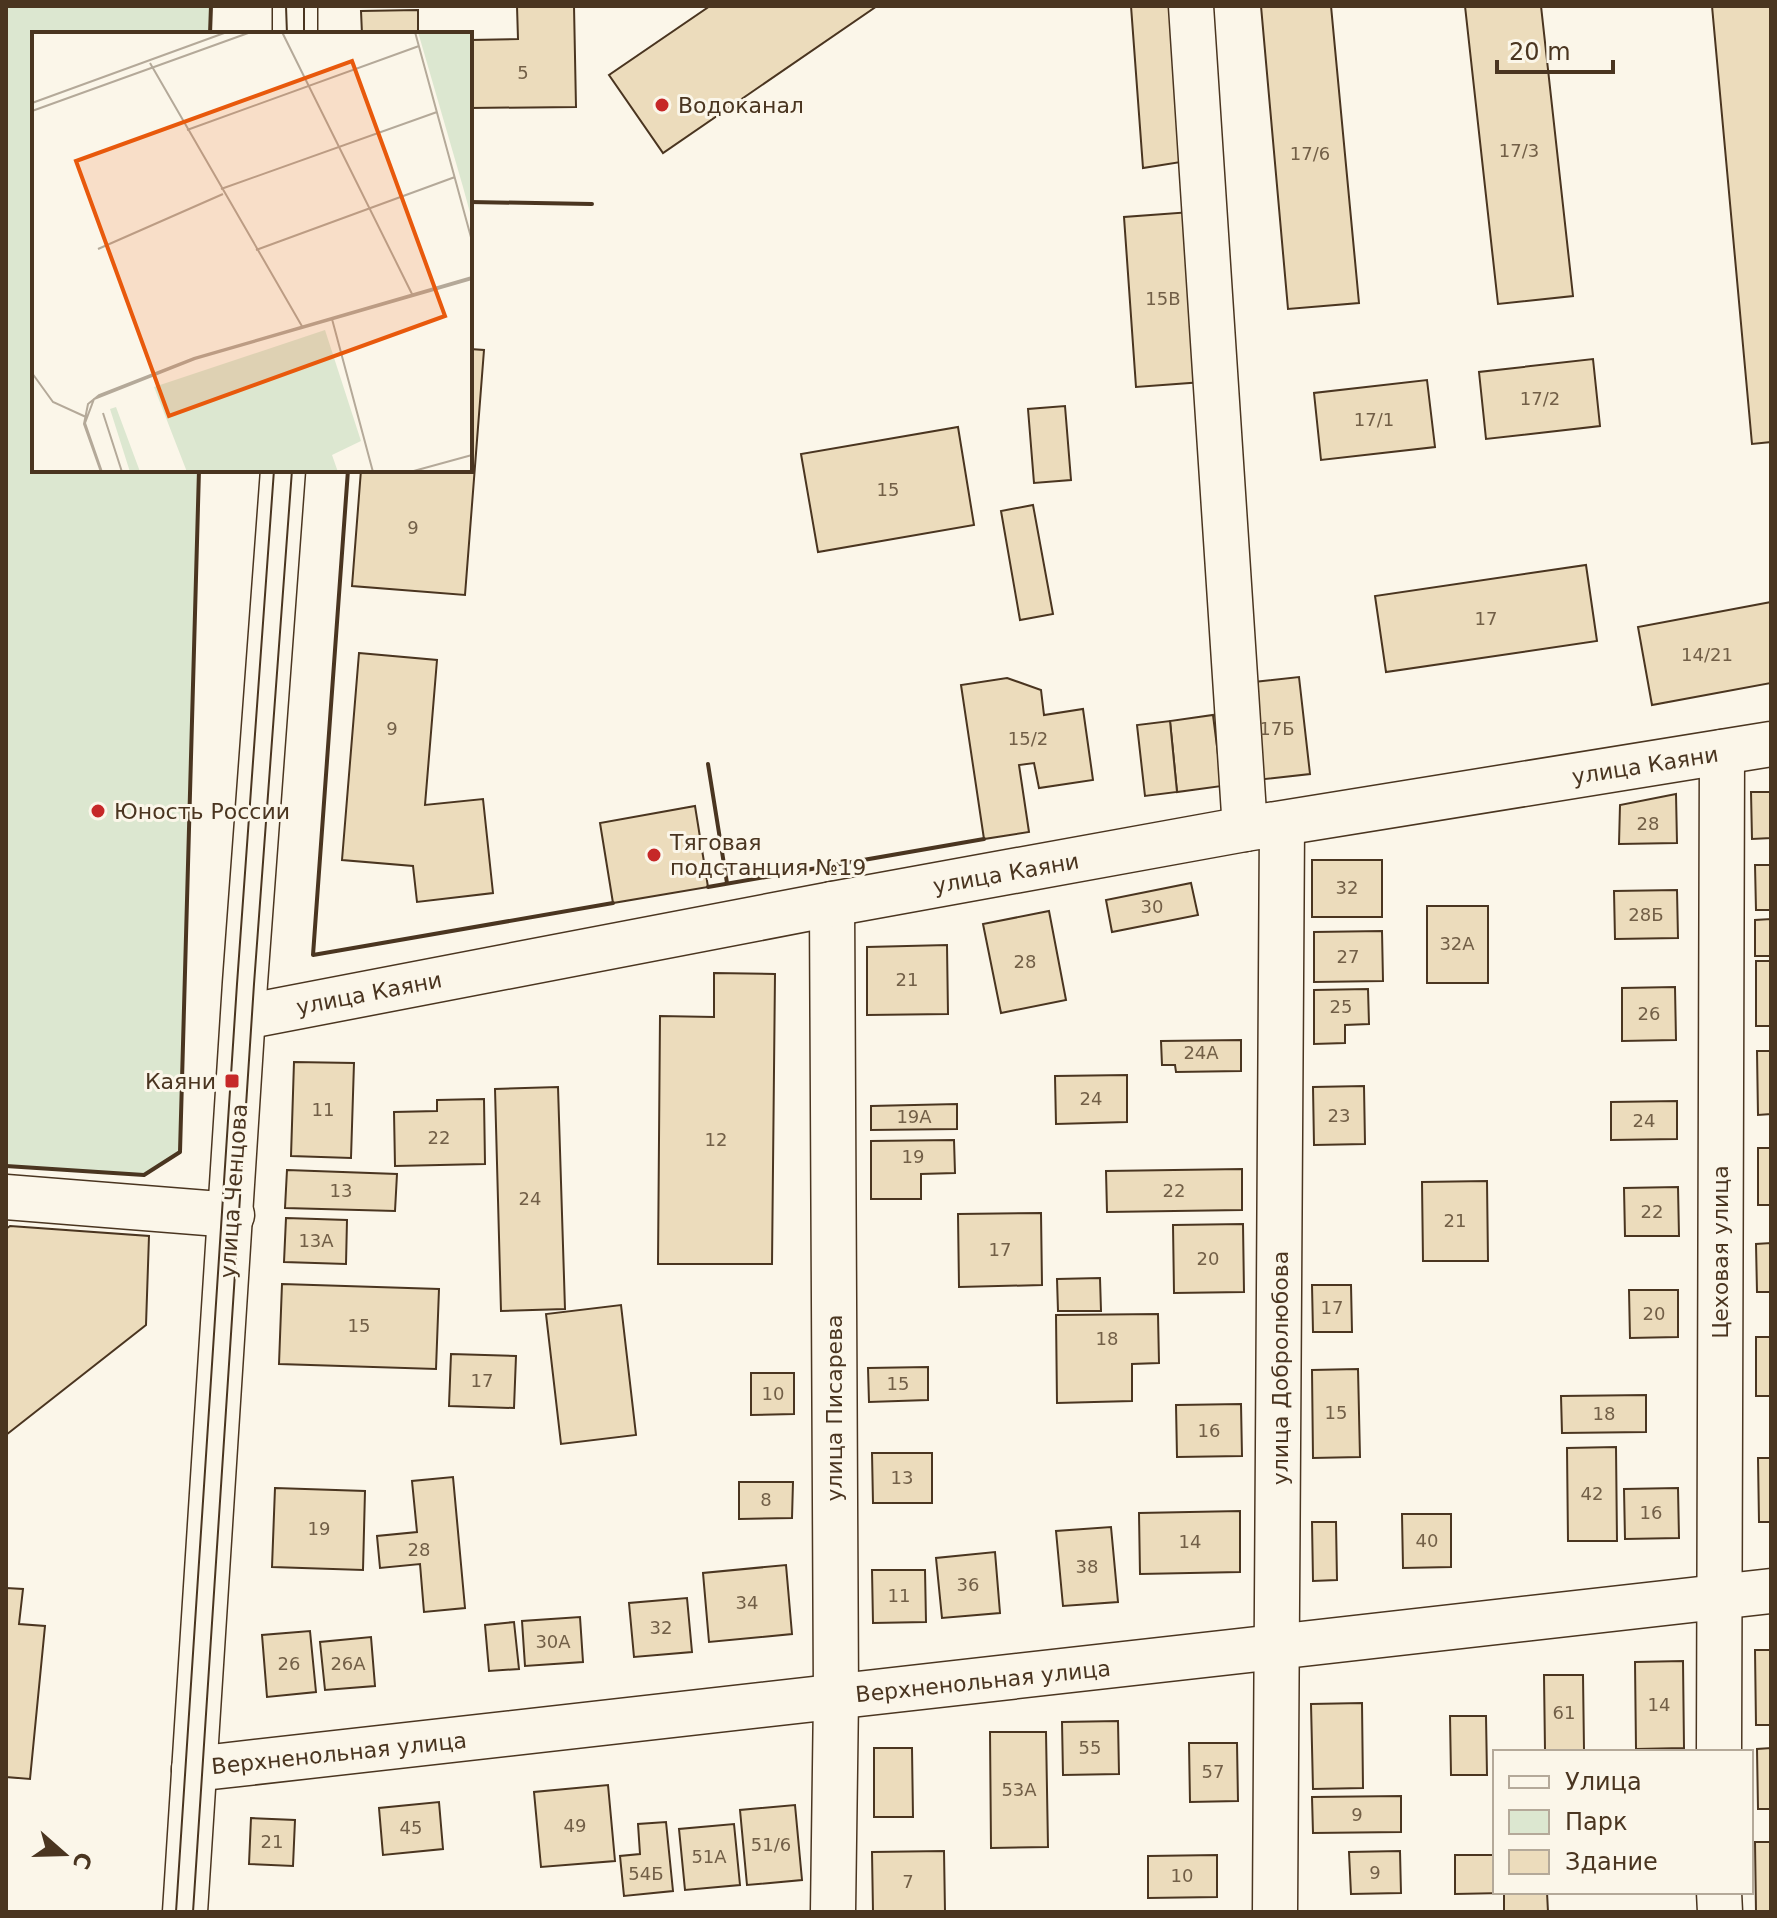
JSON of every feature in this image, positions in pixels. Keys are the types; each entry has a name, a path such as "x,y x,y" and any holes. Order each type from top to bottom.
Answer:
{"street":[{"path":"295,6 295,32"},
{"name":"улица Добролюбова","path":"1191,6 1263,826 1278,1647 1275,1912"},
{"name":"улица Ченцова","path":"185,1912 283,472"},
{"name":"улица Каяни","path":"244,1017 832,904 1263,826 1771,744"},
{"name":"Цеховая улица","path":"1719,1750 1722,752"},
{"name":"улица Писарева","path":"832,904 836,1697 833,1912"},
{"path":"6,1197 232,1215"},
{"name":"Верхненольная улица","path":"194,1769 1771,1591"}],"green space":[{"name":"Юность России","path":"6,6 211,6 210,32 32,32 32,472 199,472 180,1152 144,1175 6,1166"}],"building":[{"path":"517,6 574,6 576,107 472,108 472,40 518,39"},
{"path":"710,6 877,6 663,153 609,75"},
{"path":"1131,6 1170,6 1181,162 1143,168"},
{"path":"1261,6 1331,6 1359,303 1288,309"},
{"path":"1465,6 1541,6 1573,296 1498,304"},
{"path":"1712,6 1771,6 1771,442 1752,444"},
{"path":"418,10 418,32 362,32 361,11"},
{"path":"1191,212 1203,382 1136,387 1124,217"},
{"path":"472,349 484,350 465,595 352,586 361,472 472,472"},
{"path":"1593,359 1600,426 1486,439 1479,372"},
{"path":"1427,380 1435,447 1321,460 1314,393"},
{"path":"1065,406 1071,480 1034,483 1028,409"},
{"path":"958,427 974,525 818,552 801,454"},
{"path":"1033,505 1053,614 1020,620 1001,511"},
{"path":"1586,565 1597,641 1386,672 1375,596"},
{"path":"1771,602 1771,683 1652,705 1638,627"},
{"path":"359,653 437,660 425,805 483,799 493,893 417,902 413,866 342,860"},
{"path":"1299,677 1310,774 1256,780 1245,683"},
{"path":"1007,678 1041,690 1044,715 1083,709 1093,780 1039,788 1034,763 1019,765 1029,832 984,839 961,685"},
{"path":"1213,715 1222,786 1177,792 1170,721"},
{"path":"1170,721 1177,792 1145,796 1137,725"},
{"path":"1751,792 1771,792 1771,838 1752,839"},
{"path":"1676,794 1677,843 1619,844 1620,805"},
{"name":"Тяговая подстанция №19","path":"695,806 708,887 613,903 600,823"},
{"path":"1312,860 1382,860 1382,917 1312,917"},
{"path":"1755,865 1771,865 1771,910 1756,910"},
{"path":"1191,883 1198,915 1112,932 1106,900"},
{"path":"1677,890 1678,938 1615,939 1614,891"},
{"path":"1427,906 1488,906 1488,983 1427,983"},
{"path":"1049,911 1066,1000 1001,1013 983,924"},
{"path":"1771,919 1771,956 1755,956 1755,920"},
{"path":"1382,931 1383,981 1314,982 1314,932"},
{"path":"947,945 948,1014 867,1015 867,947"},
{"path":"1756,961 1771,961 1771,1026 1756,1026"},
{"path":"714,973 775,974 772,1264 658,1264 660,1016 714,1017"},
{"path":"1675,987 1676,1040 1622,1041 1622,988"},
{"path":"1368,989 1369,1024 1345,1025 1345,1043 1314,1044 1314,990"},
{"path":"1241,1040 1241,1071 1176,1072 1175,1065 1162,1065 1161,1041"},
{"path":"1757,1051 1771,1051 1771,1114 1758,1115"},
{"path":"294,1062 354,1063 351,1158 291,1156"},
{"path":"1127,1075 1127,1122 1056,1124 1055,1076"},
{"path":"1364,1086 1365,1144 1314,1145 1313,1087"},
{"path":"558,1087 565,1309 501,1311 495,1089"},
{"path":"484,1099 485,1164 395,1166 394,1112 437,1111 437,1100"},
{"path":"1677,1101 1677,1139 1611,1140 1611,1102"},
{"path":"957,1104 957,1129 871,1130 871,1106"},
{"path":"954,1140 955,1173 921,1174 921,1199 871,1199 871,1141"},
{"path":"1758,1148 1771,1148 1771,1205 1758,1205"},
{"path":"1242,1169 1242,1210 1107,1212 1106,1171"},
{"path":"287,1170 397,1174 395,1211 285,1208"},
{"path":"1487,1181 1488,1261 1423,1261 1422,1182"},
{"path":"1678,1187 1679,1236 1625,1236 1624,1188"},
{"path":"1041,1213 1042,1285 959,1287 958,1214"},
{"path":"286,1218 347,1220 346,1264 284,1262"},
{"path":"1243,1224 1244,1292 1174,1293 1173,1225"},
{"path":"10,1226 149,1236 146,1325 6,1435 6,1229"},
{"path":"1771,1243 1771,1292 1757,1292 1756,1244"},
{"path":"1100,1278 1101,1311 1058,1311 1057,1279"},
{"path":"282,1284 439,1289 436,1369 279,1364"},
{"path":"1312,1285 1351,1285 1352,1332 1313,1332"},
{"path":"1629,1290 1678,1290 1678,1337 1630,1338"},
{"path":"621,1305 636,1435 561,1444 546,1314"},
{"path":"1158,1314 1159,1363 1132,1364 1132,1401 1057,1403 1056,1315"},
{"path":"1756,1337 1771,1337 1771,1396 1756,1396"},
{"path":"451,1354 516,1356 514,1408 449,1406"},
{"path":"928,1367 928,1400 869,1402 868,1368"},
{"path":"1358,1369 1360,1457 1313,1458 1312,1370"},
{"path":"751,1373 794,1373 794,1414 751,1415"},
{"path":"1646,1395 1646,1432 1562,1433 1561,1396"},
{"path":"1241,1404 1242,1456 1177,1457 1176,1405"},
{"path":"1616,1447 1617,1541 1568,1541 1567,1448"},
{"path":"872,1453 932,1453 932,1503 873,1503"},
{"path":"1758,1458 1771,1458 1771,1522 1759,1522"},
{"path":"453,1477 465,1608 424,1612 420,1564 380,1568 377,1536 417,1532 412,1481"},
{"path":"739,1482 793,1482 792,1518 739,1519"},
{"path":"275,1488 365,1491 363,1570 272,1567"},
{"path":"1678,1488 1679,1538 1625,1539 1624,1489"},
{"path":"1240,1511 1240,1572 1140,1574 1139,1513"},
{"path":"1402,1514 1451,1514 1451,1567 1403,1568"},
{"path":"1312,1522 1336,1522 1337,1580 1313,1581"},
{"path":"1111,1527 1118,1602 1063,1606 1056,1531"},
{"path":"995,1552 1000,1613 942,1618 936,1558"},
{"path":"786,1565 792,1634 709,1642 703,1573"},
{"path":"872,1570 925,1570 926,1622 873,1623"},
{"path":"6,1588 23,1589 19,1624 45,1626 30,1779 6,1777"},
{"path":"687,1598 692,1652 634,1657 629,1603"},
{"path":"580,1617 583,1662 525,1666 522,1621"},
{"path":"514,1622 519,1669 489,1671 485,1625"},
{"path":"310,1631 316,1692 267,1697 262,1635"},
{"path":"371,1637 375,1686 325,1690 320,1642"},
{"path":"1755,1650 1771,1650 1771,1725 1756,1725"},
{"path":"1683,1661 1684,1748 1636,1749 1635,1662"},
{"path":"1544,1675 1583,1675 1584,1750 1545,1750"},
{"path":"1362,1703 1363,1788 1313,1789 1311,1704"},
{"path":"1450,1716 1486,1716 1487,1775 1451,1775"},
{"path":"1118,1721 1119,1774 1063,1775 1062,1722"},
{"path":"990,1732 1046,1732 1048,1847 991,1848"},
{"path":"1189,1743 1237,1743 1238,1801 1190,1802"},
{"path":"874,1748 912,1748 913,1817 874,1817"},
{"path":"1771,1748 1771,1809 1758,1809 1757,1749"},
{"path":"608,1785 615,1861 541,1867 534,1792"},
{"path":"1401,1796 1401,1832 1313,1833 1312,1797"},
{"path":"439,1802 443,1849 383,1855 379,1808"},
{"path":"795,1805 802,1880 747,1885 740,1810"},
{"path":"251,1818 295,1820 293,1866 249,1864"},
{"path":"666,1822 673,1891 624,1896 620,1856 640,1854 638,1824"},
{"path":"734,1824 740,1885 685,1890 679,1829"},
{"path":"1755,1842 1771,1842 1771,1912 1756,1912"},
{"path":"944,1851 945,1912 873,1912 872,1852"},
{"path":"1400,1851 1401,1893 1351,1894 1349,1852"},
{"path":"1217,1855 1217,1897 1148,1898 1148,1856"},
{"path":"1455,1855 1493,1855 1493,1893 1455,1894"},
{"path":"1504,1894 1547,1894 1548,1912 1504,1912"}],"tram line":[{"path":"286,6 287,32"},
{"path":"304,6 304,32"},
{"path":"176,1912 274,472"},
{"path":"193,1912 254,984 292,472"}],"wall":[{"path":"210,32 211,6"},
{"path":"472,202 592,204"},
{"path":"6,1166 144,1175 180,1152 199,472"},
{"path":"348,472 313,955 613,903"},
{"path":"708,764 727,883"},
{"path":"708,887 984,839"}],"place":[{"name":"Водоканал","path":"662,105"},
{"name":"Юность России","path":"98,811"},
{"name":"Тяговая подстанция №19","path":"654,855"},
{"name":"Каяни","path":"232,1081"}]}
